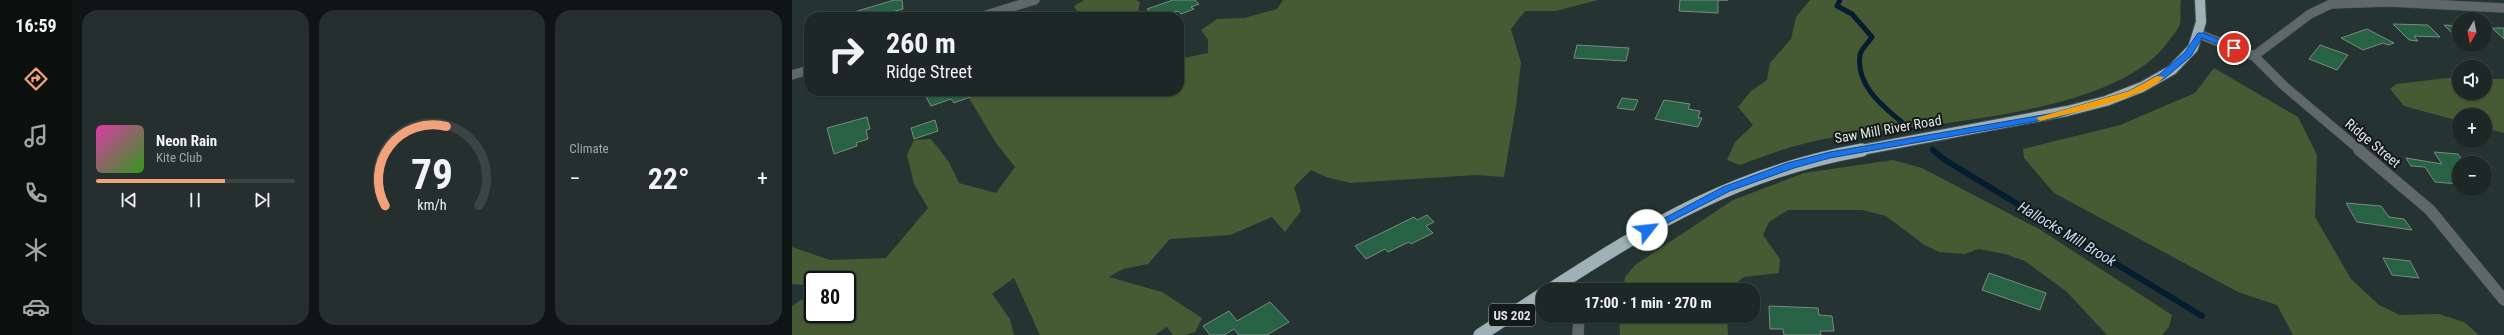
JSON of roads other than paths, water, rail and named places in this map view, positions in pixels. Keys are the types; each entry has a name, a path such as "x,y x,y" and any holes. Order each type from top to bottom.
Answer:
{"highway":[{"path":"2200,0 2201,35"},
{"name":"Saw Mill River Road","path":"1560,283 1671,216 1726,189 1769,173 1830,155 2055,116 2132,92 2162,76 2188,54 2201,35"},
{"name":"US 202","path":"1480,335 1536,299"}],"street":[{"path":"996,12 1035,0"},
{"path":"2254,56 2310,14 2331,4 2389,2 2504,8"},
{"name":"Ridge Street","path":"2201,35 2254,56 2283,85 2430,210 2504,300"},
{"path":"792,75 804,71"},
{"path":"1565,280 1568,283"},
{"path":"1578,335 1579,323"}],"waterway":[{"name":"Hallocks Mill Brook","path":"1840,0 1837,6 1852,14 1872,37 1863,48 1860,55 1860,67 1868,88 1883,106 1910,129"},
{"name":"Hallocks Mill Brook","path":"1933,150 1945,160 2202,316"}]}
